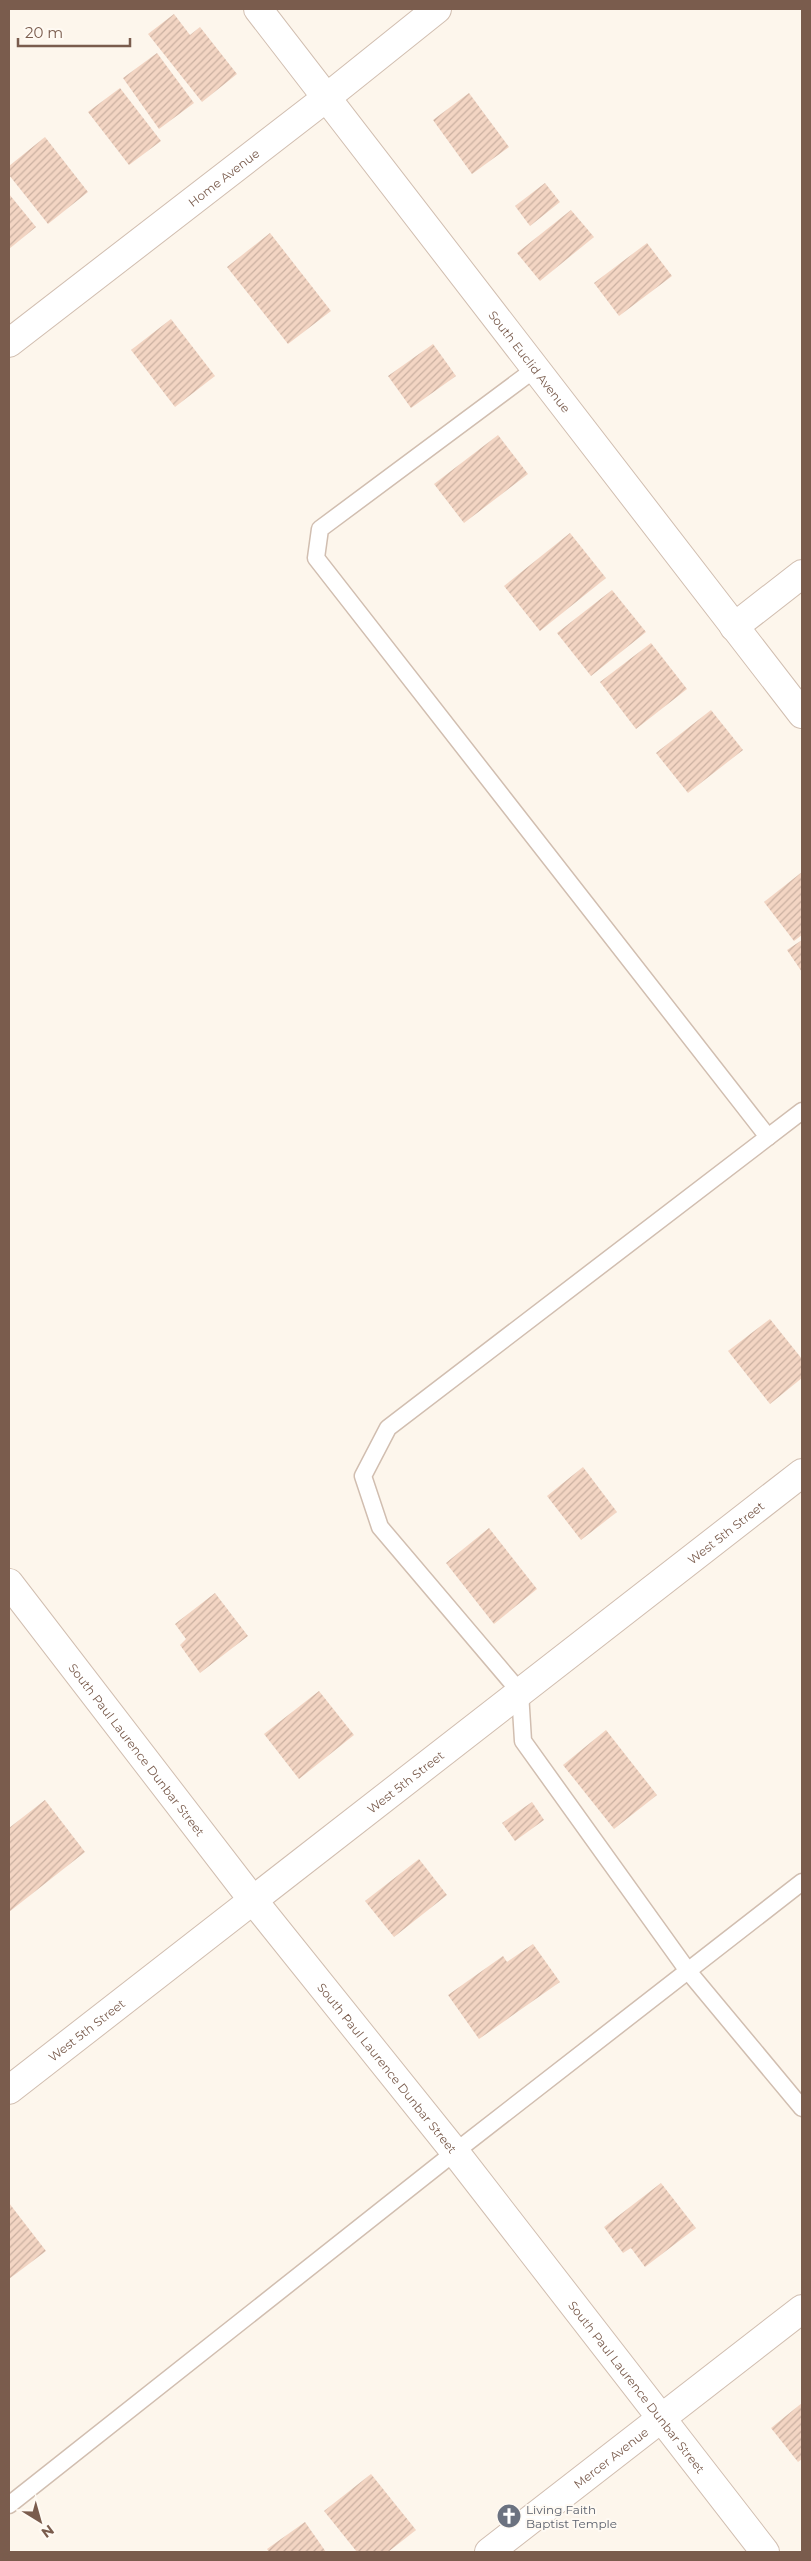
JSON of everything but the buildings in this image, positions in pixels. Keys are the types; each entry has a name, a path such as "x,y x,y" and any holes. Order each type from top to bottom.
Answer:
{"street":[{"name":"South Euclid Avenue","path":"258,9 802,714"},
{"name":"Home Avenue","path":"9,343 326,98 437,9"},
{"path":"734,627 802,574"},
{"name":"West 5th Street","path":"9,2090 252,1899 802,1473"},
{"name":"South Paul Laurence Dunbar Street","path":"9,1584 252,1899 455,2152 765,2552"},
{"name":"Mercer Avenue","path":"489,2552 802,2309"}],"lane":[{"path":"536,369 320,529 316,558 768,1138"},
{"path":"802,1111 388,1428 363,1476 380,1527 520,1692 523,1740 688,1971 802,2108"},
{"path":"9,2505 455,2152 802,1882"}],"place":[{"name":"Living Faith Baptist Temple","path":"509,2516"}]}
